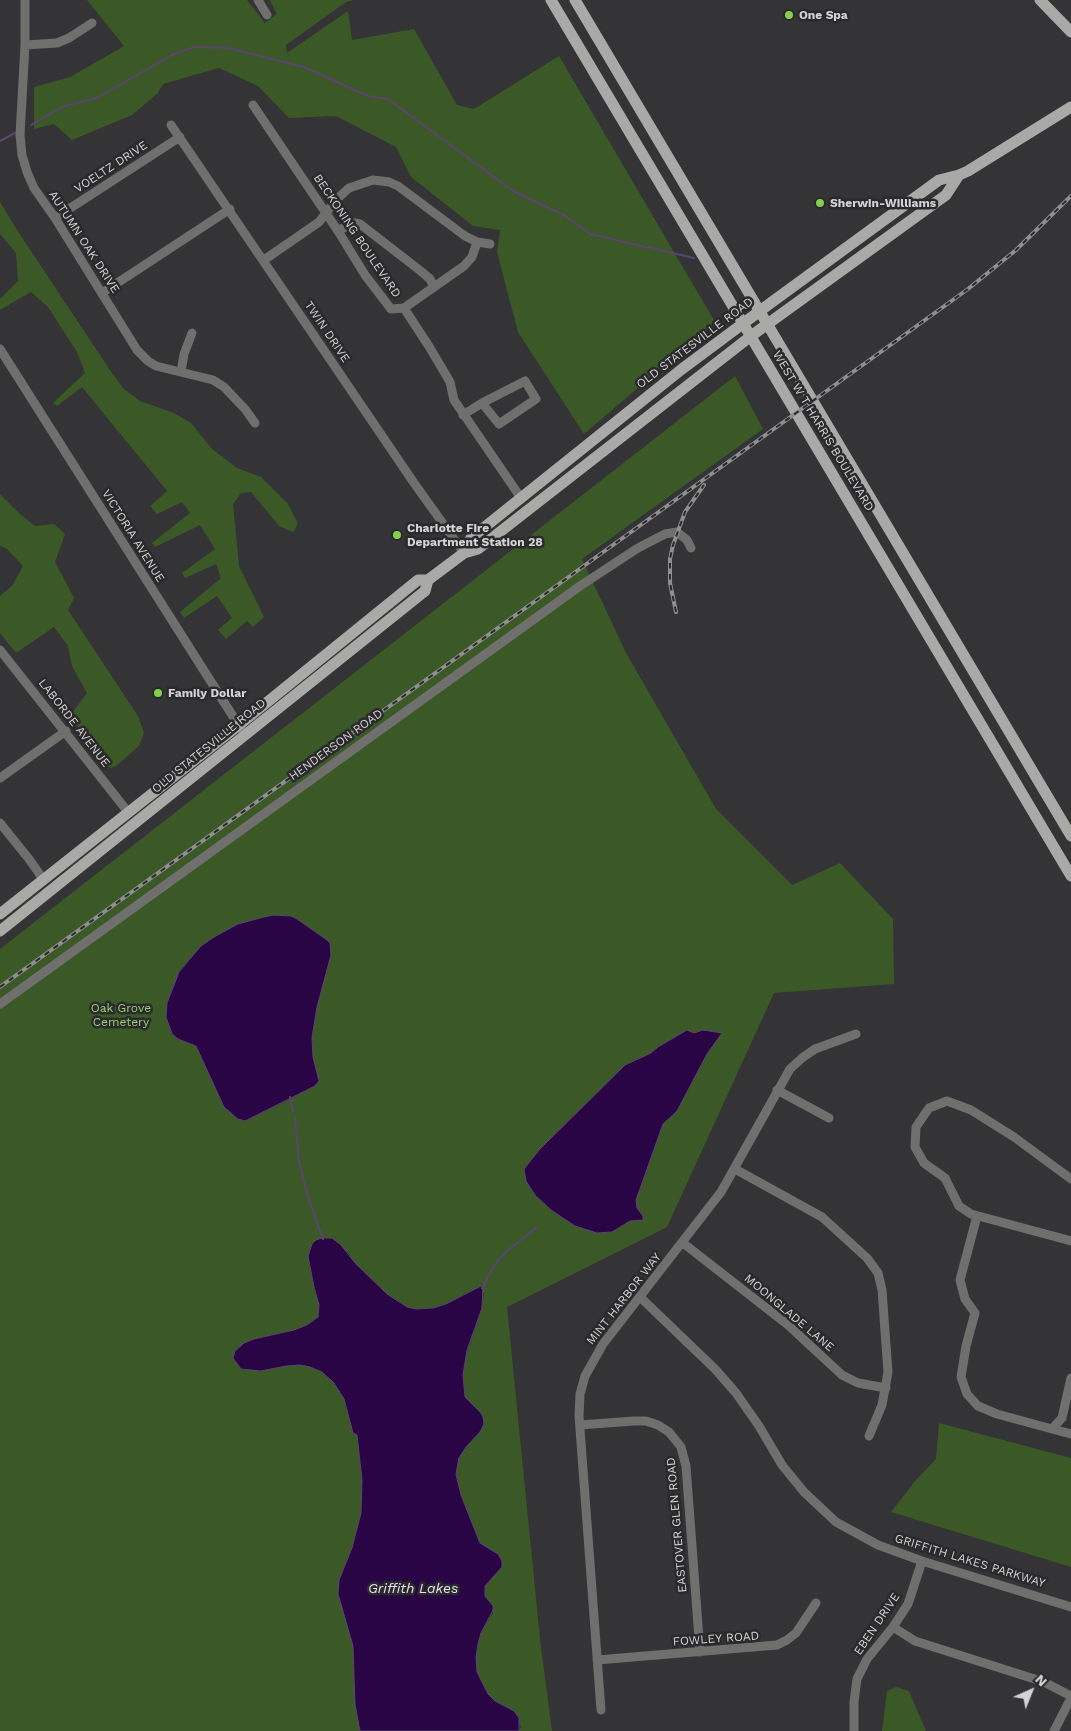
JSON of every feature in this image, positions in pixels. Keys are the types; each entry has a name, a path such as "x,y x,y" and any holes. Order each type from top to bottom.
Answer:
{"main road":[{"name":"WEST W T HARRIS BOULEVARD","path":"551,0 1071,876"},
{"name":"WEST W T HARRIS BOULEVARD","path":"575,0 1071,836"},
{"path":"1040,0 1071,32"},
{"name":"OLD STATESVILLE ROAD","path":"464,553 471,538 682,369 760,311 939,180 954,176 1071,108"},
{"name":"OLD STATESVILLE ROAD","path":"0,931 242,730 418,580 428,580 464,553 478,549 751,336 946,194 954,176"},
{"path":"842,270 882,232 933,197 954,176"},
{"name":"OLD STATESVILLE ROAD","path":"0,914 128,812 242,730"}],"street":[{"name":"AUTUMN OAK DRIVE","path":"25,0 25,45 20,122 22,155 34,188 55,218 137,350 156,366 213,380 224,387 246,409 255,423"},
{"path":"258,0 267,15"},
{"path":"25,45 57,43 69,38 92,23"},
{"name":"BECKONING BOULEVARD","path":"252,105 338,231 365,275 391,308 404,308 450,382 454,400 463,415 521,498"},
{"name":"TWIN DRIVE","path":"171,125 414,483 464,553"},
{"name":"VOELTZ DRIVE","path":"55,218 180,138"},
{"path":"264,260 319,222 337,199 350,188 366,181 382,180 398,186 465,236 477,242 490,244"},
{"path":"102,293 230,210"},
{"path":"338,231 350,224 360,224 422,272 430,279 434,286"},
{"path":"404,308 464,266 472,257 477,242"},
{"path":"182,372 184,354 192,334"},
{"name":"VICTORIA AVENUE","path":"0,350 242,730"},
{"path":"463,415 482,403 525,380 536,399 499,424 482,403"},
{"name":"HENDERSON ROAD","path":"0,1004 588,580 638,548 665,534 677,532 687,540 691,548"},
{"name":"LABORDE AVENUE","path":"1,654 66,731 128,812"},
{"path":"0,778 66,731"},
{"path":"0,823 43,879"},
{"name":"MINT HARBOR WAY","path":"601,1710 580,1425 580,1392 588,1369 603,1344 714,1203 790,1069 816,1049 856,1034"},
{"path":"777,1090 830,1118"},
{"path":"1071,1178 1014,1137 971,1110 947,1101 929,1108 916,1127 915,1147 924,1163 945,1178 960,1206 977,1216 1071,1240"},
{"path":"735,1169 822,1217 875,1267 880,1278 882,1290 888,1356 886,1388 882,1405 869,1436"},
{"path":"977,1216 960,1280 965,1299 975,1313 966,1346 961,1377 967,1394 978,1406 997,1414 1071,1434"},
{"name":"MOONGLADE LANE","path":"683,1243 788,1325 842,1375 858,1383 886,1388"},
{"name":"GRIFFITH LAKES PARKWAY","path":"640,1298 715,1369 736,1393 759,1426 782,1465 804,1492 836,1522 878,1545 922,1561 1071,1607"},
{"path":"1052,1429 1062,1418 1071,1378"},
{"name":"EASTOVER GLEN ROAD","path":"580,1425 634,1421 646,1422 664,1428 681,1447 686,1466 700,1652"},
{"name":"EBEN DRIVE","path":"854,1731 854,1702 858,1679 867,1659 893,1627 908,1604 922,1561"},
{"name":"FOWLEY ROAD","path":"597,1660 771,1647 792,1637 800,1629 816,1602"},
{"path":"893,1627 915,1641 1044,1682 1071,1697 1054,1731"}],"green space":[{"path":"87,0 247,0 265,23 277,14 270,0 354,0 346,2 286,45 287,53 348,11 352,40 414,29 457,105 474,109 559,56 715,322 584,434 518,332 497,252 500,230 473,226 411,177 396,147 336,116 289,118 258,86 219,68 163,84 158,93 132,115 72,140 54,124 34,129 34,87 70,77 124,46"},
{"path":"0,202 124,389 140,401 174,413 191,423 212,449 237,468 261,477 288,504 298,524 293,532 279,526 251,492 241,493 233,504 239,566 264,617 253,627 247,621 226,639 218,630 232,618 217,596 184,618 180,612 221,578 216,564 185,578 182,573 215,549 200,525 155,547 152,543 190,513 182,502 157,514 150,506 167,491 82,387 57,406 53,403 85,373 77,352 48,307 31,292 0,310 0,299 18,281 16,253 0,234"},
{"name":"Oak Grove Cemetery","path":"735,376 763,429 582,559 626,653 716,809 792,885 840,863 893,919 894,984 774,993 667,1227 507,1307 540,1639 552,1731 519,1731 521,1727 514,1711 495,1701 488,1694 477,1672 476,1657 478,1644 481,1633 493,1613 493,1606 485,1596 485,1586 502,1567 480,1543 476,1535 461,1495 456,1474 459,1458 480,1432 481,1413 465,1397 463,1375 464,1362 482,1308 484,1293 472,1290 446,1304 416,1310 407,1307 387,1294 355,1263 348,1252 309,1265 319,1305 318,1317 307,1325 294,1330 244,1343 261,1371 300,1365 322,1372 334,1383 344,1399 357,1435 362,1480 361,1513 352,1548 339,1580 353,1646 355,1704 360,1731 0,1731 0,949","holes":["264,917 297,919 309,929 317,1007 312,1038 313,1057 319,1081 291,1099 245,1121 237,1119 224,1107 196,1046 172,1034 166,1017 179,971 201,946 238,924","703,1030 721,1033 707,1054 677,1111 663,1124 636,1200 637,1208 643,1216 636,1221 630,1221 612,1232 575,1226 551,1210 535,1195 526,1181 524,1169 658,1047"]},
{"path":"0,494 35,526 54,524 65,534 55,562 74,598 68,610 138,716 144,733 139,746 116,766 110,768 77,727 72,713 87,693 72,666 68,646 54,627 16,653 0,633 0,596 12,586 23,566 6,548 0,546"},
{"path":"939,1423 1071,1458 1071,1567 891,1512 916,1480 936,1459"},
{"path":"896,1687 909,1691 926,1731 882,1731 887,1691"}],"water":[{"path":"274,915 291,916 297,919 330,943 331,955 317,1007 312,1038 313,1057 319,1081 315,1086 245,1121 238,1119 224,1107 196,1046 178,1039 172,1034 166,1017 167,1003 179,972 201,946 238,924"},
{"path":"687,1030 694,1033 703,1030 722,1033 707,1054 677,1111 663,1124 636,1200 637,1208 643,1216 643,1220 630,1221 612,1232 597,1233 575,1226 551,1210 535,1195 526,1181 524,1169 540,1149 625,1065 651,1053"},
{"name":"Griffith Lakes","path":"322,1238 332,1238 341,1245 355,1263 387,1294 407,1307 416,1309 433,1308 446,1304 483,1285 482,1308 467,1350 463,1375 465,1397 481,1413 484,1424 480,1432 459,1458 456,1474 461,1495 480,1543 498,1554 502,1561 502,1567 485,1586 485,1596 493,1606 493,1610 481,1633 478,1644 476,1657 477,1672 488,1694 495,1701 514,1711 519,1718 519,1731 360,1731 355,1704 353,1646 338,1594 339,1580 352,1548 361,1513 362,1480 357,1435 353,1433 344,1399 334,1383 322,1372 300,1365 261,1371 241,1369 233,1358 235,1351 244,1343 294,1330 307,1325 318,1317 319,1305 308,1256 312,1244"}],"waterway":[{"path":"31,125 62,107 97,98 172,55 194,47 229,48 304,67 368,96 388,99 513,191 566,216 590,234 694,258"},
{"path":"0,141 15,133"},
{"path":"290,1097 293,1111"},
{"path":"295,1118 299,1161 306,1191 323,1239"},
{"path":"482,1288 493,1267 507,1251 537,1227"}],"railway":[{"path":"0,987 968,289 1016,250 1071,196"},
{"path":"676,612 670,583 670,559 673,545 685,512 704,485"}],"place":[{"name":"One Spa","path":"789,15"},
{"name":"Sherwin-Williams","path":"820,203"},
{"name":"Charlotte Fire Department Station 28","path":"397,535"},
{"name":"Family Dollar","path":"158,693"}]}
